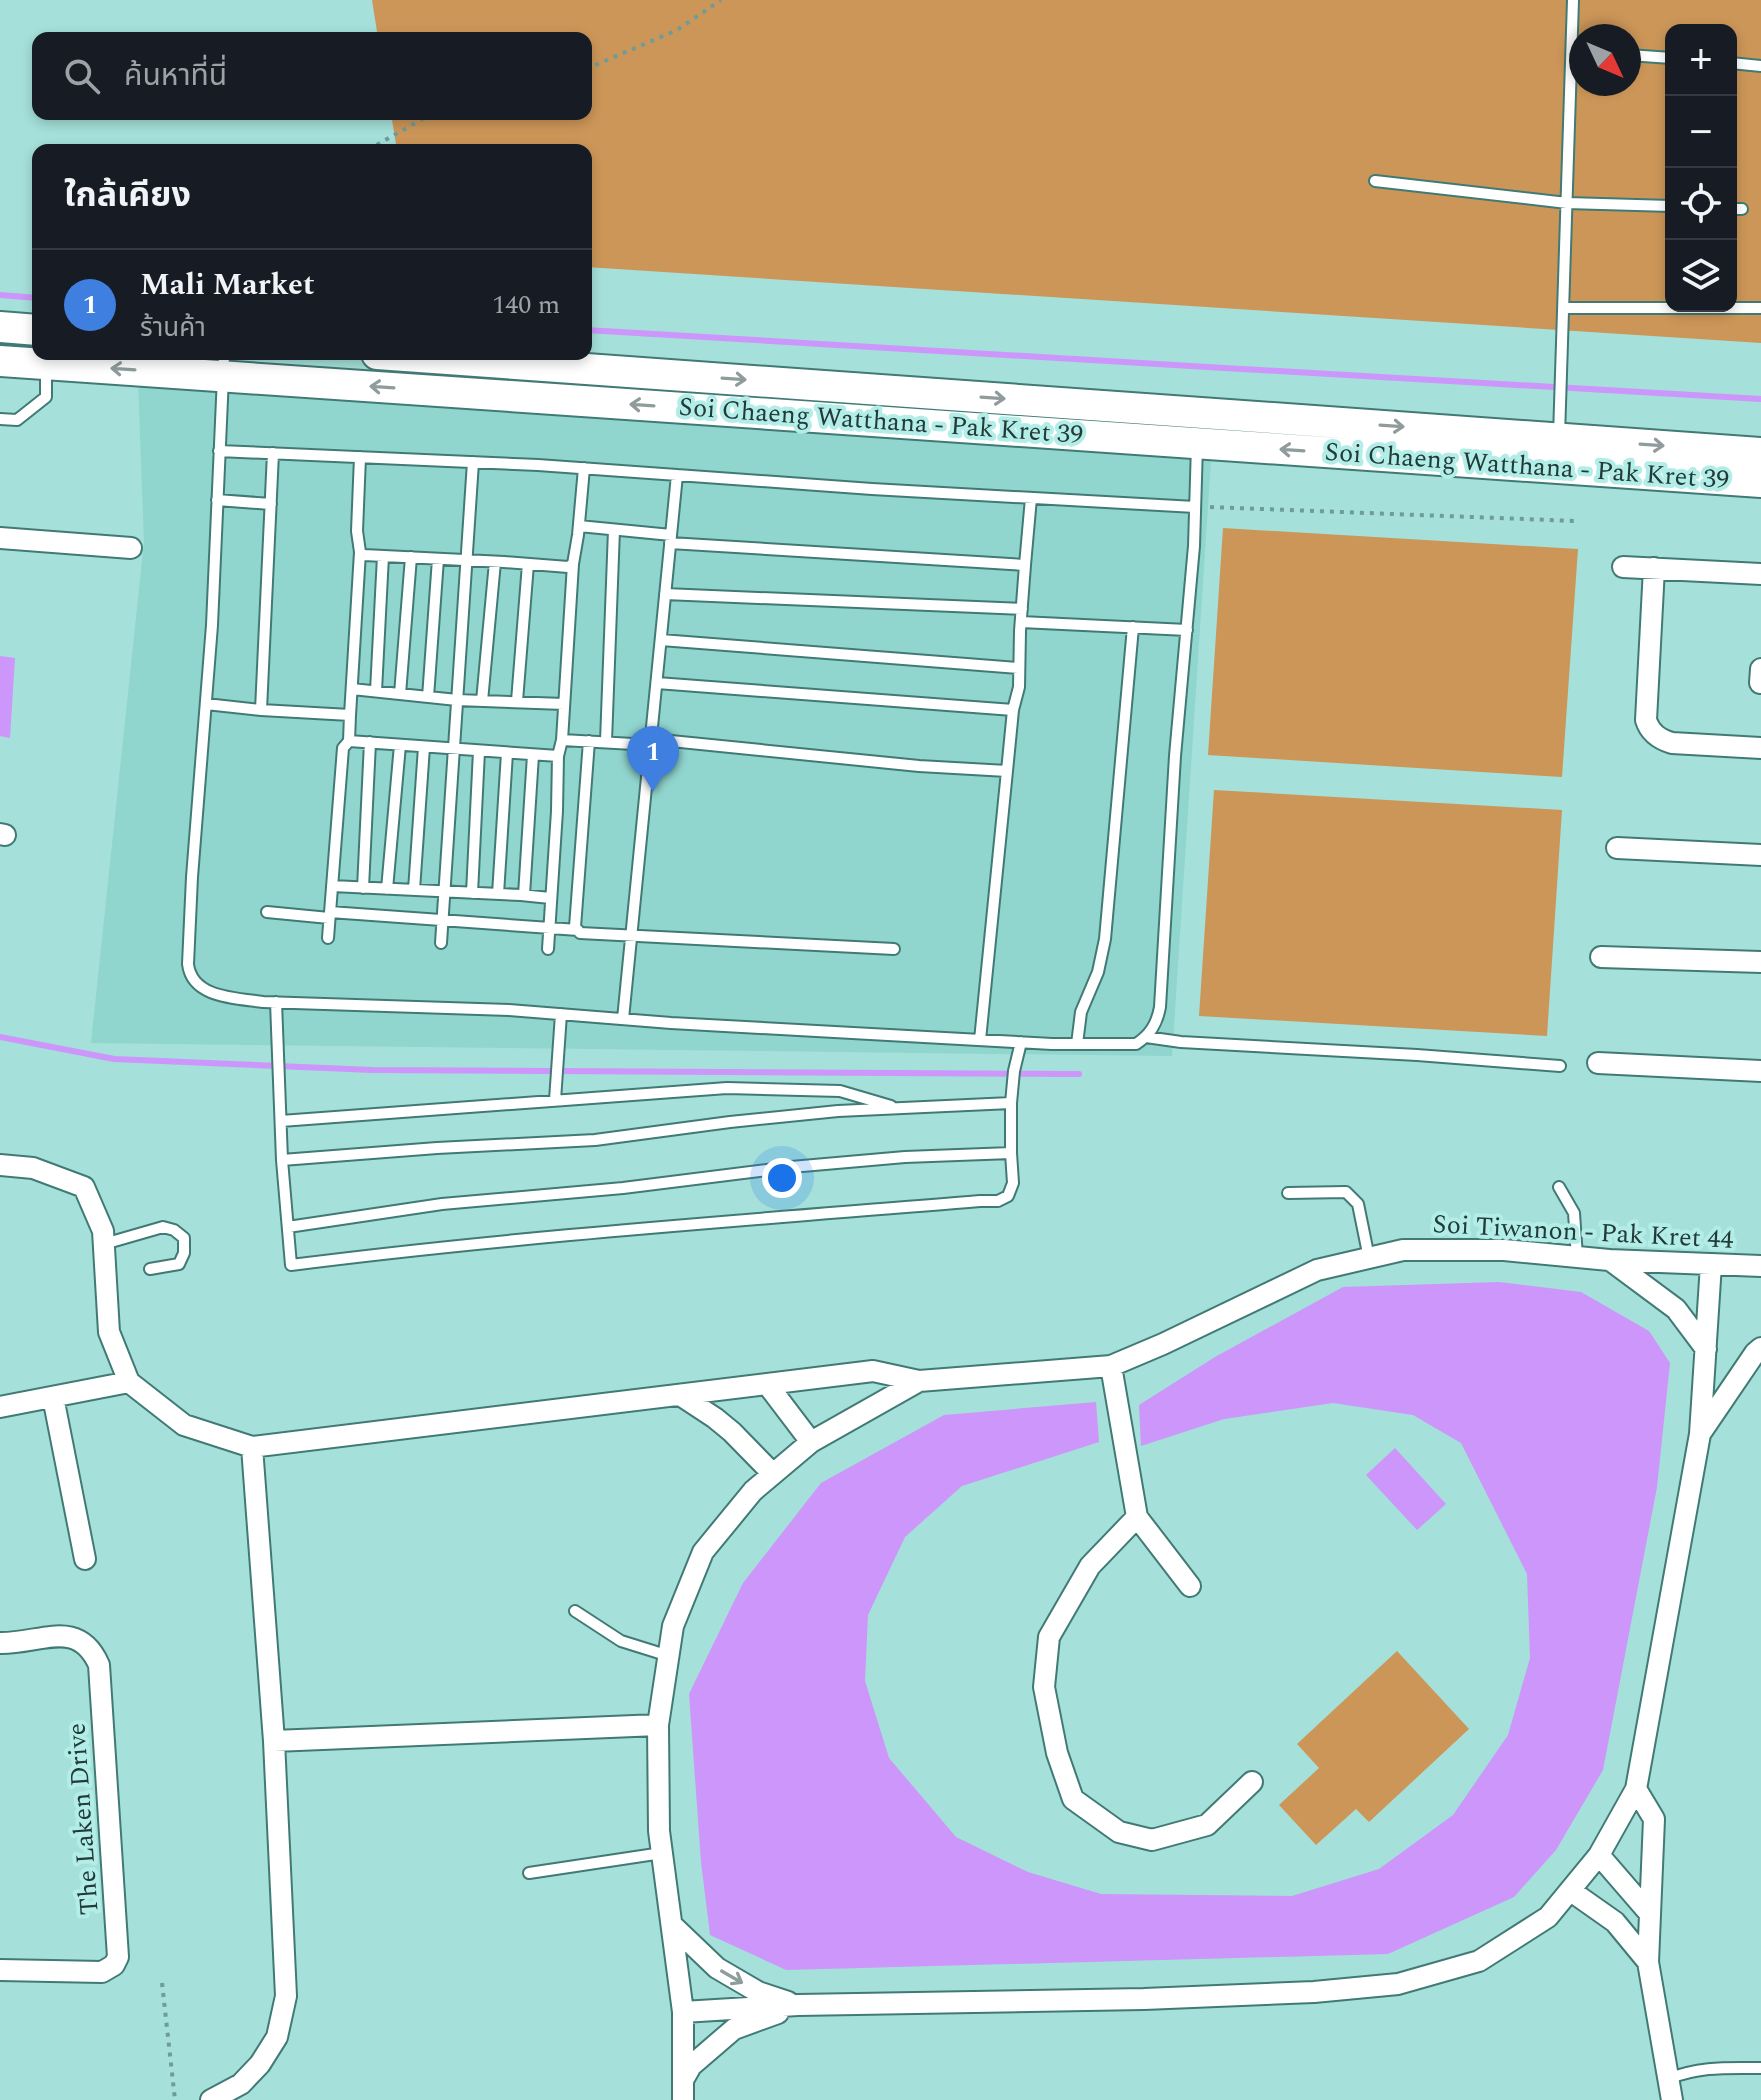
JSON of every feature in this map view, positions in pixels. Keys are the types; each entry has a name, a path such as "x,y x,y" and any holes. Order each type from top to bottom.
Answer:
{"main road":[{"path":"0,327 32,330"},
{"name":"Soi Chaeng Watthana - Pak Kret 39","path":"461,360 1761,453"},
{"name":"Soi Chaeng Watthana - Pak Kret 39","path":"0,361 223,365 1198,443 1761,482"}],"street":[{"path":"0,538 131,548"},
{"path":"1623,567 1761,574"},
{"path":"1654,568 1646,720 1649,728 1660,739 1672,743 1761,748"},
{"path":"1760,683 1761,669"},
{"path":"1617,848 1761,855"},
{"path":"1601,957 1761,962"},
{"path":"1598,1063 1761,1071"},
{"path":"0,1165 33,1168 84,1187 103,1231 109,1332 129,1382 184,1425 252,1447 873,1371 919,1381"},
{"name":"Soi Tiwanon - Pak Kret 44","path":"683,2090 683,2012 659,1831 658,1725 673,1626 703,1552 753,1491 811,1442 919,1381 1111,1366 1317,1270 1403,1250 1504,1250 1609,1260 1761,1266"},
{"path":"1609,1260 1676,1309 1706,1349"},
{"path":"683,2012 798,2005 1144,1999 1314,1992 1398,1984 1479,1961 1548,1917 1599,1855 1636,1789 1700,1434 1711,1264"},
{"path":"1700,1434 1761,1348"},
{"path":"1111,1366 1137,1517 1190,1586"},
{"path":"0,1407 129,1382"},
{"path":"767,1384 811,1442"},
{"path":"680,1395 732,1432 773,1474"},
{"path":"53,1397 85,1559"},
{"path":"211,2100 241,2084 260,2064 277,2037 286,1996 274,1741 252,1447"},
{"path":"1137,1517 1090,1566 1049,1637 1044,1687 1057,1753 1073,1799 1119,1832 1152,1840 1207,1825 1252,1782"},
{"name":"The Laken Drive","path":"0,1643 65,1636 87,1645 99,1665 118,1957 114,1965 102,1972 0,1970"},
{"path":"274,1741 658,1725"},
{"path":"1636,1789 1654,1819 1648,1962 1672,2100"},
{"path":"1599,1855 1650,1914"},
{"path":"1571,1891 1615,1922 1648,1962"},
{"path":"673,1926 717,1968 758,1992 798,2005"},
{"path":"683,2090 691,2066 734,2029 798,2005"}],"lane":[{"path":"1573,0 1574,24"},
{"path":"1641,56 1665,58"},
{"path":"1737,64 1761,66"},
{"path":"1559,438 1573,96"},
{"path":"1375,181 1567,203 1665,206"},
{"path":"1563,308 1761,308"},
{"path":"0,419 17,420 46,397 46,364"},
{"path":"223,365 212,625 188,964 189,975 198,985 225,997 276,1002 509,1010 980,1040 1136,1044 1155,1025 1160,1007 1175,756 1194,546 1198,443"},
{"path":"219,451 584,468 872,489 1195,507"},
{"path":"261,710 273,453"},
{"path":"328,938 343,748 349,741 360,552 357,531 360,457"},
{"path":"441,943 473,462"},
{"path":"548,949 558,756 562,740 573,564 584,468"},
{"path":"623,1019 677,475"},
{"path":"980,1040 1013,710 1019,687 1031,498"},
{"path":"217,500 271,504"},
{"path":"579,526 671,539 1025,565"},
{"path":"606,741 614,530"},
{"path":"360,552 364,555 568,567 573,564"},
{"path":"376,691 383,556"},
{"path":"400,694 411,557"},
{"path":"428,697 438,559"},
{"path":"482,701 495,562"},
{"path":"517,701 528,564"},
{"path":"665,594 1022,609"},
{"path":"1021,622 1187,630"},
{"path":"1077,1044 1081,1012 1098,972 1105,939 1133,627"},
{"path":"661,640 1019,668"},
{"path":"657,683 1013,710"},
{"path":"352,689 457,700 564,704"},
{"path":"206,704 350,715"},
{"path":"562,740 651,742 1007,771"},
{"path":"349,741 558,756"},
{"path":"589,741 575,927 580,933 894,949"},
{"path":"363,888 370,742"},
{"path":"387,889 400,745"},
{"path":"414,890 424,747"},
{"path":"472,893 479,751"},
{"path":"498,894 507,753"},
{"path":"524,895 533,755"},
{"path":"332,886 550,898"},
{"path":"267,912 578,930"},
{"path":"276,1002 282,1160 291,1265 399,1251 694,1224 998,1201 1008,1196 1013,1183 1011,1103 1021,1042"},
{"path":"555,1100 561,1014"},
{"path":"1146,1037 1181,1042 1560,1066"},
{"path":"281,1121 727,1088 840,1091 899,1108"},
{"path":"282,1160 595,1140 838,1111 1011,1103"},
{"path":"288,1227 442,1204 623,1188 791,1167 905,1157 1011,1153"},
{"path":"1559,1187 1574,1213 1577,1257"},
{"path":"1288,1193 1346,1192 1358,1204 1369,1258"},
{"path":"104,1244 163,1227 174,1230 184,1238 184,1253 179,1264 150,1269"},
{"path":"575,1611 621,1641 669,1656"},
{"path":"529,1873 662,1853"},
{"path":"1668,2079 1688,2070 1761,2068"}],"path":[{"path":"592,66 677,30 721,0"},
{"path":"378,144 420,120"},
{"path":"1195,507 1576,521"},
{"path":"162,1983 175,2100"}],"shaded area":[{"path":"372,0 1761,0 1761,343 592,267 592,144 396,144 392,120 592,120 592,32 377,32"},
{"path":"138,379 1211,460 1172,1056 91,1043 144,542"},
{"path":"1223,528 1578,549 1562,777 1208,755"},
{"path":"0,656 15,658 10,738 0,736"},
{"path":"1214,790 1562,810 1547,1036 1199,1016"},
{"path":"1499,1282 1581,1292 1649,1331 1670,1363 1657,1487 1603,1770 1556,1850 1514,1897 1388,1954 786,1970 710,1935 701,1862 689,1694 743,1583 821,1483 944,1415 1096,1402 1099,1442 962,1486 905,1537 868,1615 865,1681 889,1758 956,1837 1028,1872 1101,1894 1292,1896 1379,1869 1453,1815 1508,1735 1530,1658 1527,1574 1461,1443 1413,1415 1333,1403 1224,1419 1141,1446 1139,1405 1215,1357 1343,1287"},
{"path":"1395,1448 1446,1504 1417,1530 1366,1475"},
{"path":"1397,1651 1469,1729 1369,1822 1356,1809 1316,1845 1279,1805 1319,1768 1297,1744"}],"waterway":[{"path":"0,295 32,298"},
{"path":"592,330 1761,399"},
{"path":"0,1037 114,1059 372,1070 1079,1074"}],"place":[{"name":"Mali Market","path":"653,792"}]}
